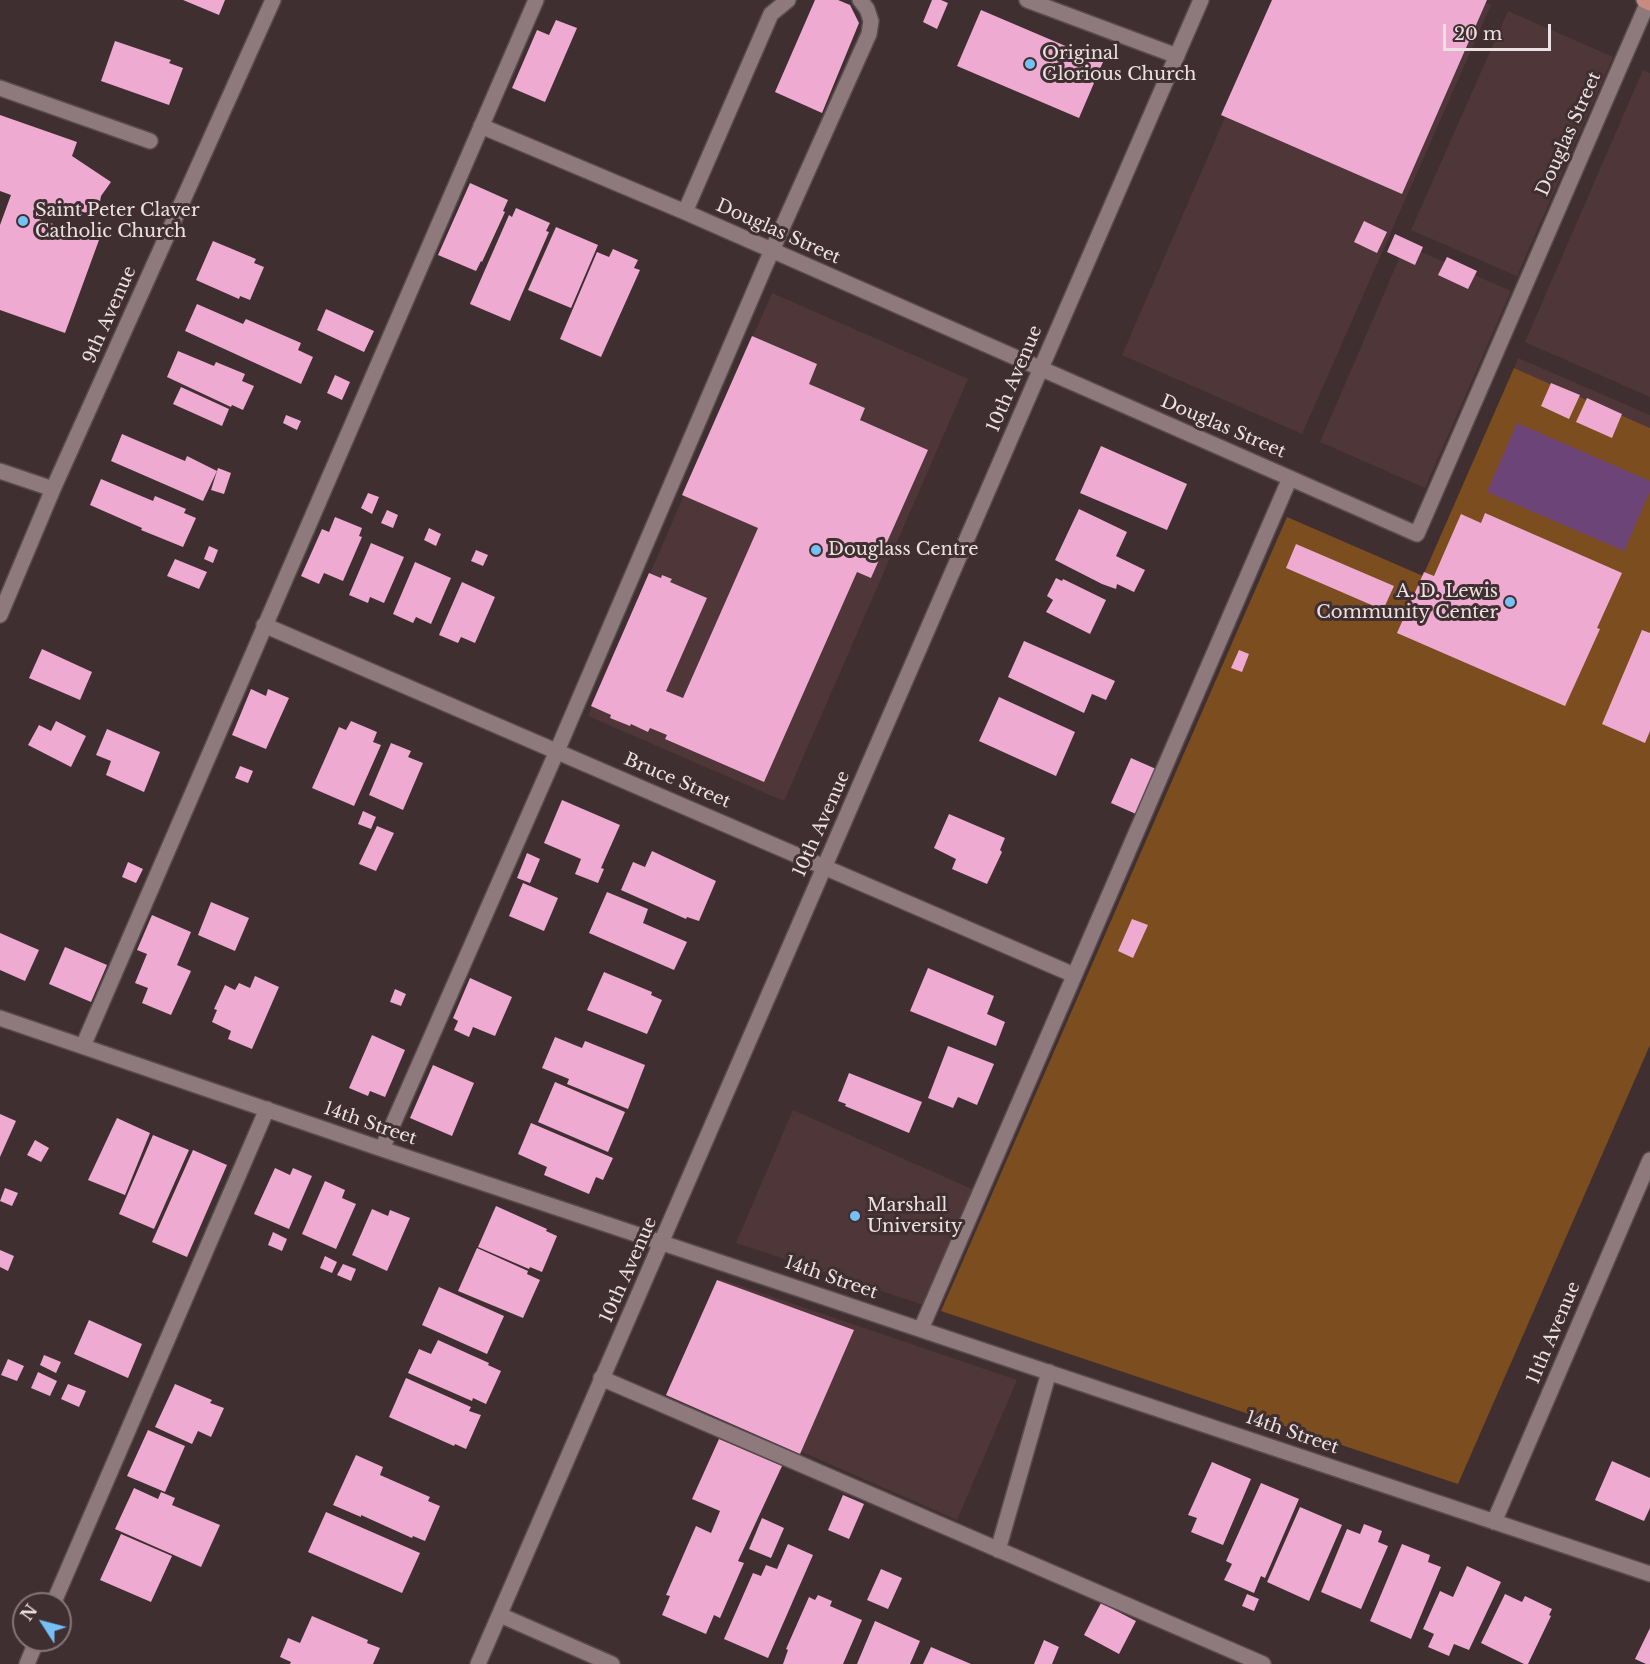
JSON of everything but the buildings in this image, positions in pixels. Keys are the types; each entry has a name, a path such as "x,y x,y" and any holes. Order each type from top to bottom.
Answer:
{"street":[{"name":"9th Avenue","path":"0,615 53,489 273,0"},
{"path":"83,1046 536,0"},
{"path":"685,212 771,14 788,0"},
{"path":"382,1149 557,751 772,251 869,34 871,21 867,9 860,0"},
{"path":"1027,0 1177,56"},
{"name":"10th Avenue","path":"478,1664 1201,0"},
{"name":"Douglas Street","path":"481,126 685,212 1417,534 1647,2"},
{"path":"0,88 150,141"},
{"path":"0,471 53,489"},
{"path":"921,1329 1290,478"},
{"name":"Bruce Street","path":"264,625 1074,975"},
{"name":"14th Street","path":"0,1018 382,1149 1650,1574"},
{"path":"58,1592 267,1110"},
{"name":"11th Avenue","path":"1494,1522 1650,1160"},
{"path":"998,1550 1048,1372"},
{"path":"601,1378 1263,1664"},
{"path":"500,1615 612,1664"}],"shaded area":[{"path":"1276,0 1479,0 1491,5 1302,434 1122,355"},
{"path":"1508,11 1613,57 1517,276 1411,230"},
{"path":"1643,70 1650,73 1650,397 1525,342"},
{"path":"1405,245 1511,291 1425,488 1320,442"},
{"name":"Douglass Centre","path":"772,293 968,379 784,801 588,716"},
{"path":"1518,358 1650,415 1650,428 1514,368"},
{"path":"1514,368 1650,428 1650,1045 1458,1484 941,1311 1287,517 1423,576"},
{"path":"1517,423 1650,481 1650,491 1624,551 1487,492"},
{"name":"Marshall University","path":"793,1110 974,1190 924,1305 736,1243"},
{"path":"720,1279 1017,1380 957,1520 670,1394"}],"place":[{"name":"Original Glorious Church","path":"1030,64"},
{"name":"Saint Peter Claver Catholic Church","path":"23,221"},
{"name":"Douglass Centre","path":"816,550"},
{"name":"A. D. Lewis Community Center","path":"1510,602"},
{"name":"Marshall University","path":"855,1216"}]}
